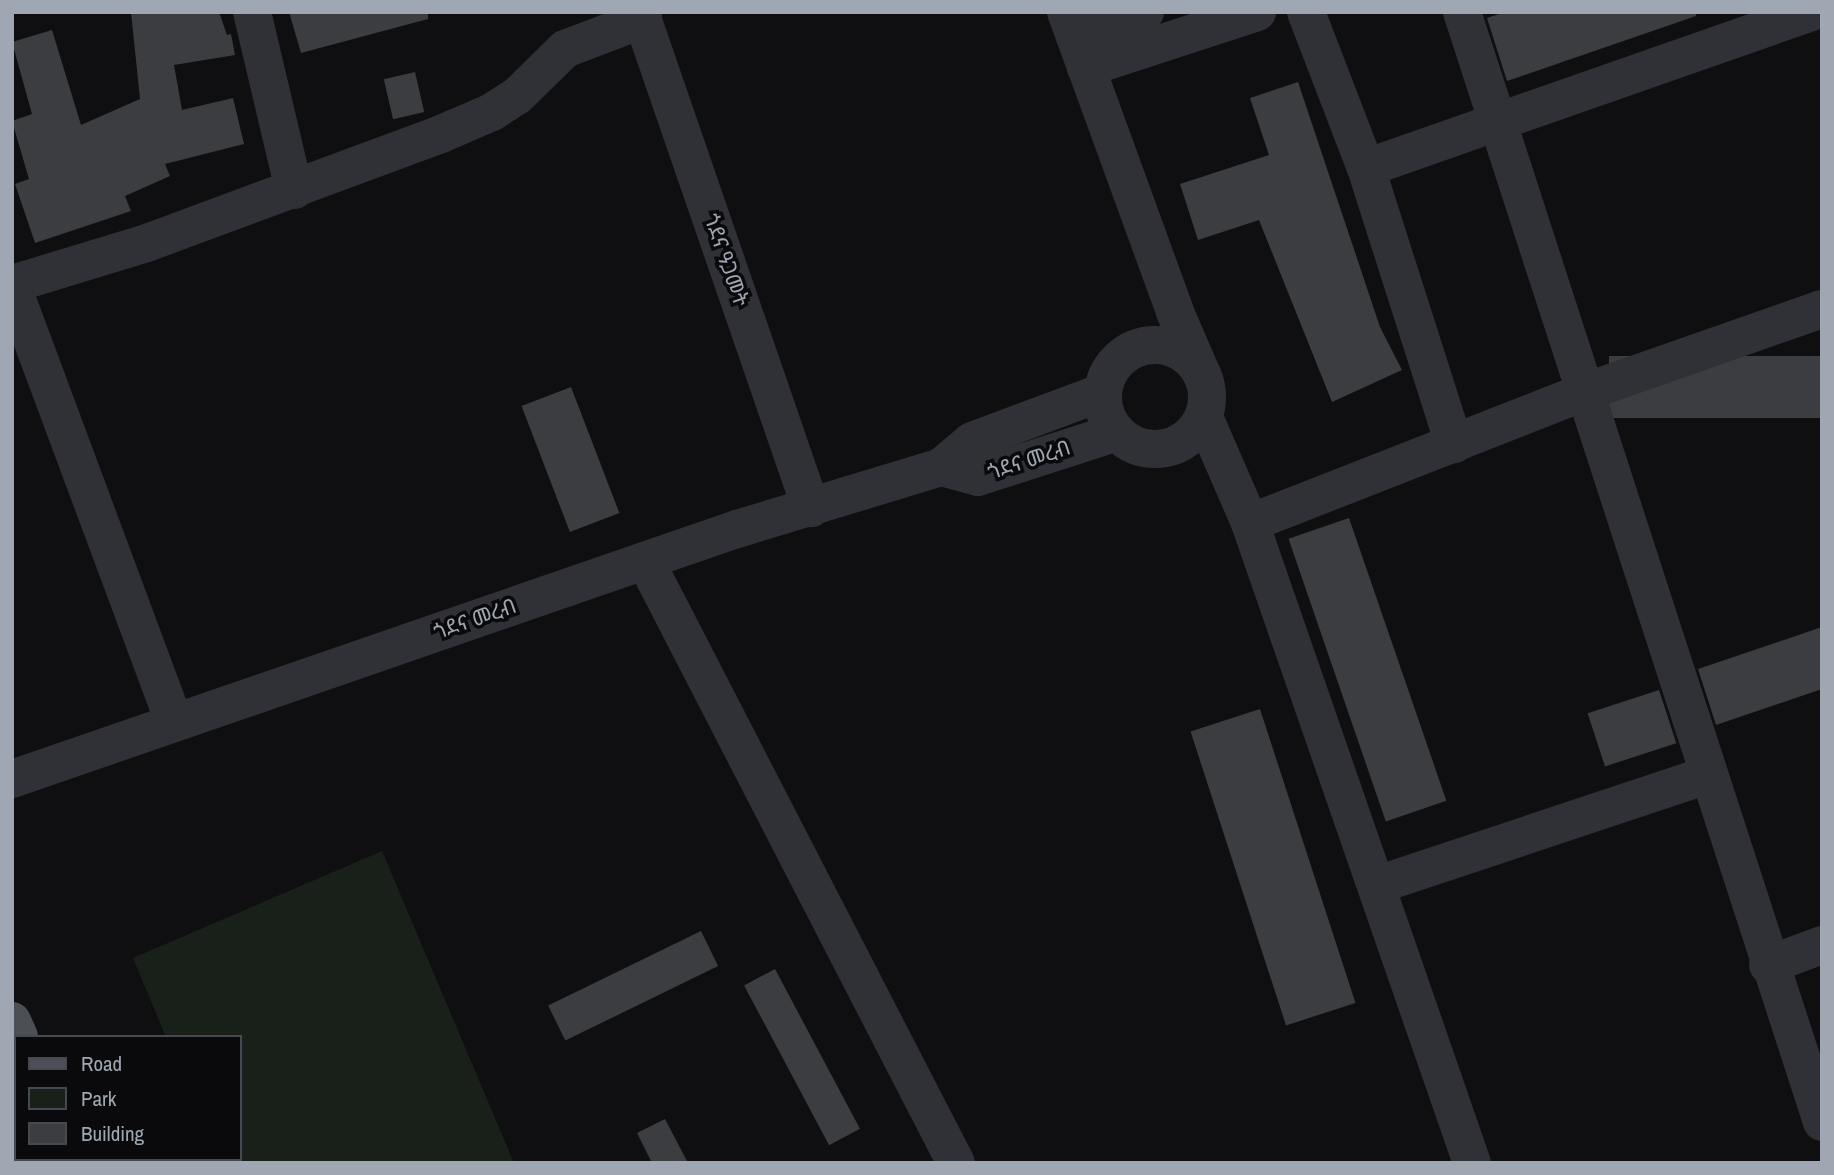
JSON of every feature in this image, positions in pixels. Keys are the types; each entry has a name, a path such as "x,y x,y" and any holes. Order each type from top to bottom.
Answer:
{"street":[{"path":"253,12 294,190"},
{"path":"1076,39 1145,12"},
{"path":"1076,39 1257,12"},
{"path":"1306,12 1366,168 1454,444"},
{"path":"1462,12 1501,123 1768,965 1819,1105"},
{"path":"1366,168 1501,123 1811,12"},
{"path":"173,720 12,285 294,190 492,112 517,96 565,49 641,16"},
{"name":"ጎደና ዓጋመት","path":"641,16 811,508"},
{"path":"1076,39 1159,271 1203,377 1204,418 1251,523 1472,1163"},
{"path":"1159,271 1129,352 1107,376 1103,392 1104,409 1117,432 1146,449 1177,444 1204,418"},
{"path":"1251,523 1585,392 1822,309"},
{"path":"1129,352 1163,345 1180,351 1203,377"},
{"name":"ጎደና መረብ","path":"12,779 173,720 941,467 972,441 1103,392"},
{"path":"1038,417 1050,454"},
{"name":"ጎደና መረብ","path":"941,467 978,477 1117,432"},
{"path":"1177,444 1233,481"},
{"path":"646,562 956,1163"},
{"path":"1377,885 1708,775"},
{"path":"1768,965 1822,945"}],"green space":[{"path":"382,851 514,1163 220,1163 242,1161 242,1035 165,1035 133,958"}],"building":[{"path":"131,12 219,12 227,35 231,34 235,55 174,65 182,110 233,98 244,144 165,164 170,176 125,196 131,211 35,243 15,184 29,179 12,121 32,114 12,42 52,30 81,125 140,99"},
{"path":"289,12 428,12 428,19 301,53"},
{"path":"1505,12 1696,12 1696,16 1507,81 1487,18"},
{"path":"415,72 424,112 393,119 384,79"},
{"path":"1298,82 1380,327 1402,370 1332,402 1259,220 1198,240 1180,184 1269,155 1250,98"},
{"path":"1609,356 1822,356 1822,418 1609,418"},
{"path":"571,387 619,513 570,532 522,406"},
{"path":"1349,518 1446,801 1386,822 1288,539"},
{"path":"1822,627 1822,689 1716,725 1698,669"},
{"path":"1659,690 1676,743 1605,766 1588,713"},
{"path":"1260,709 1355,1003 1286,1025 1191,732"},
{"path":"701,931 718,966 565,1041 548,1006"},
{"path":"775,969 860,1129 829,1145 744,985"},
{"path":"665,1119 688,1163 652,1163 637,1133"}]}
